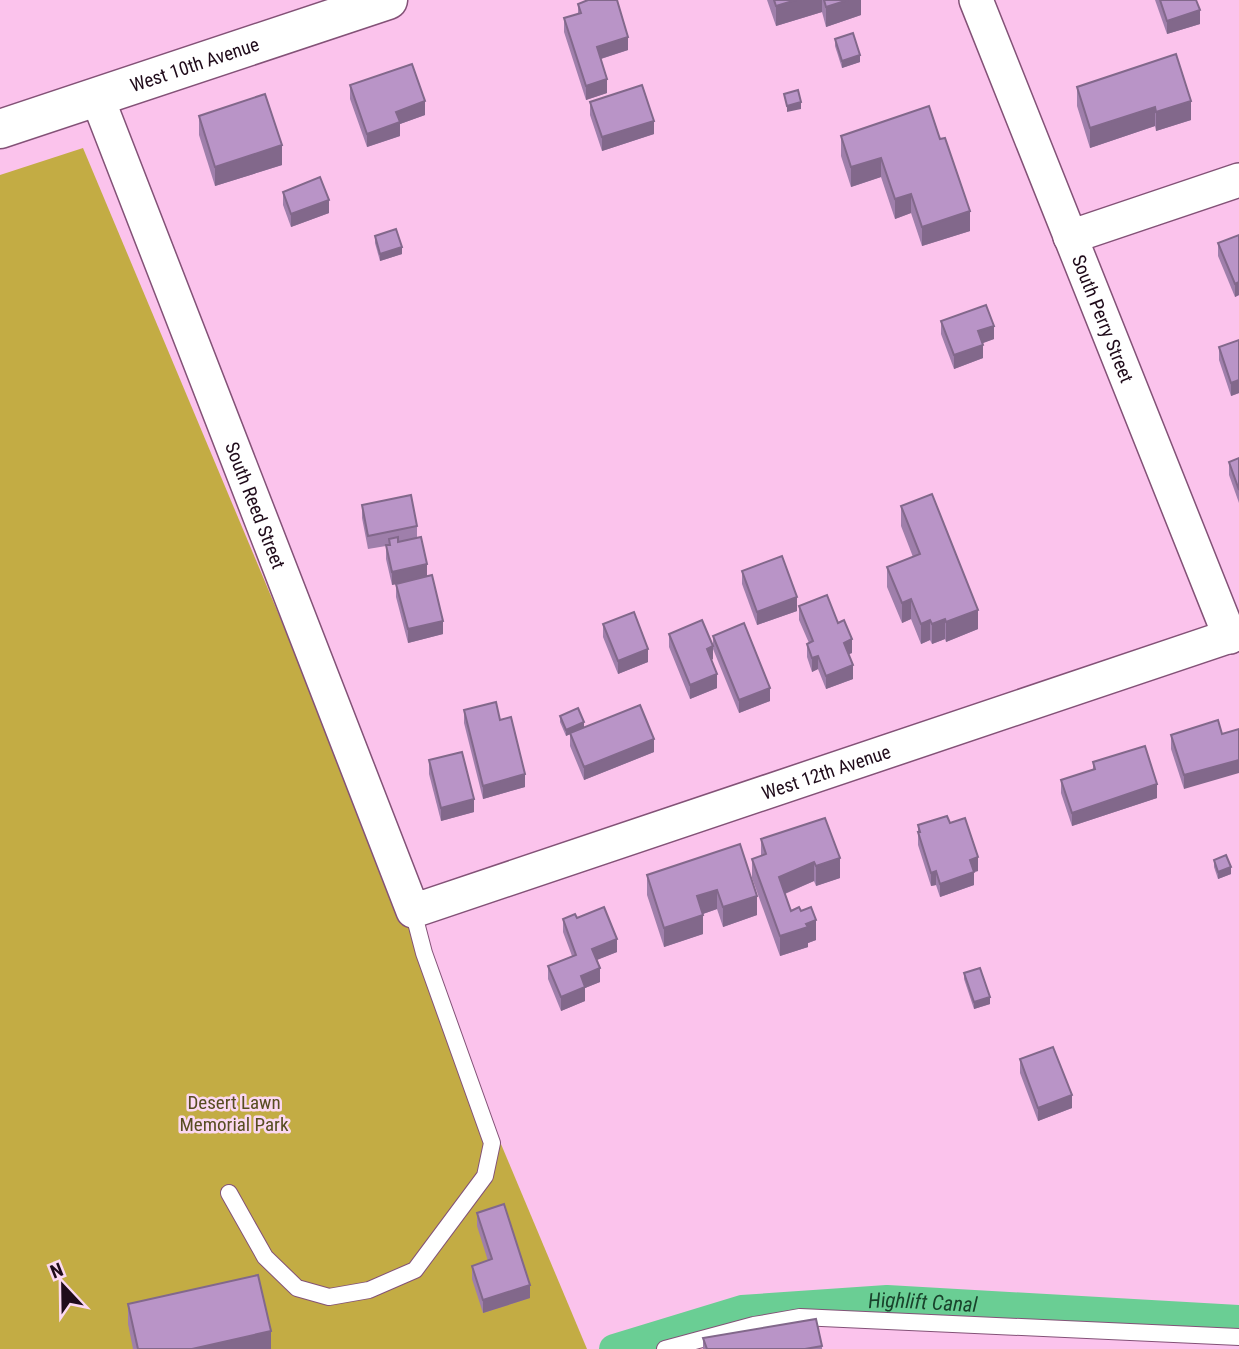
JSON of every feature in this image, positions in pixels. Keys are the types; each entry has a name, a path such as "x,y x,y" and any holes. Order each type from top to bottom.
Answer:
{"main road":[{"name":"West 10th Avenue","path":"0,129 388,0"}],"street":[{"name":"South Perry Street","path":"976,0 1070,237 1234,635"},
{"name":"South Reed Street","path":"96,97 413,912"},
{"path":"1070,237 1239,180"},
{"name":"West 12th Avenue","path":"413,912 1234,635"}],"lane":[{"path":"229,1193 265,1257 296,1289 329,1297 369,1290 415,1270 485,1176 492,1143 424,953 413,912"},
{"path":"665,1349 754,1325 800,1317 1239,1337"}],"green space":[{"name":"Desert Lawn Memorial Park","path":"83,148 587,1349 0,1349 0,175"}],"building":[{"path":"588,0 617,0 628,37 597,47 607,79 586,86 564,18 581,13 578,4"},
{"path":"774,0 796,0 776,6"},
{"path":"824,0 848,0 826,7"},
{"path":"1160,0 1196,0 1200,10 1167,21"},
{"path":"853,33 860,55 842,61 835,39"},
{"path":"1176,54 1191,101 1156,112 1155,107 1090,128 1077,87"},
{"path":"412,64 425,101 396,112 400,122 367,134 350,85"},
{"path":"642,85 654,121 602,137 590,102"},
{"path":"798,90 801,102 787,106 784,94"},
{"path":"265,94 282,145 215,167 199,116"},
{"path":"929,106 940,139 945,138 970,211 922,227 911,194 895,199 881,158 851,167 841,136"},
{"path":"320,177 329,200 291,214 283,192"},
{"path":"396,229 402,247 380,254 375,236"},
{"path":"1239,235 1239,282 1235,284 1218,243"},
{"path":"986,305 994,326 978,331 983,345 954,355 941,321"},
{"path":"1239,340 1239,380 1231,383 1219,347"},
{"path":"1239,458 1239,490 1229,462"},
{"path":"932,494 978,610 946,622 945,619 932,624 930,620 921,624 911,599 902,603 887,567 920,554 901,506"},
{"path":"411,495 417,526 368,536 362,505"},
{"path":"398,537 398,542 421,537 427,564 392,572 386,545 390,545 389,539"},
{"path":"782,556 797,597 757,612 742,571"},
{"path":"432,575 443,621 408,629 396,584"},
{"path":"827,595 838,623 844,620 852,639 844,643 853,665 826,676 818,656 812,658 807,644 813,641 799,606"},
{"path":"634,612 648,649 618,661 603,624"},
{"path":"702,620 713,646 707,649 717,674 690,685 669,634"},
{"path":"744,623 770,688 739,700 713,636"},
{"path":"496,702 500,720 511,717 525,774 483,786 464,710"},
{"path":"640,705 654,739 584,767 570,733"},
{"path":"578,708 584,722 566,730 560,716"},
{"path":"1218,720 1222,734 1239,729 1239,760 1184,775 1171,735"},
{"path":"1145,746 1157,784 1072,813 1061,780 1095,769 1093,762"},
{"path":"462,752 474,799 441,808 429,760"},
{"path":"947,816 950,823 965,818 978,857 970,860 974,872 940,884 936,871 931,873 918,825"},
{"path":"825,818 840,858 816,866 814,862 779,877 791,911 799,907 801,911 811,907 816,920 806,924 808,927 780,936 752,859 766,854 761,839"},
{"path":"740,844 757,896 723,907 717,890 697,896 703,915 664,928 647,875"},
{"path":"1226,855 1231,867 1218,872 1214,860"},
{"path":"604,907 617,939 592,949 600,968 581,976 585,987 561,997 548,966 576,955 563,919 575,914 577,918"},
{"path":"980,968 990,997 974,1002 964,973"},
{"path":"1053,1047 1072,1095 1038,1108 1020,1059"},
{"path":"504,1204 530,1285 483,1300 472,1266 492,1259 477,1213"},
{"path":"258,1275 271,1331 192,1349 138,1349 128,1304"},
{"path":"816,1319 822,1346 805,1349 707,1349 703,1338"}],"waterway":[{"name":"Highlift Canal","path":"614,1349 742,1310 887,1300 1239,1320"}]}
